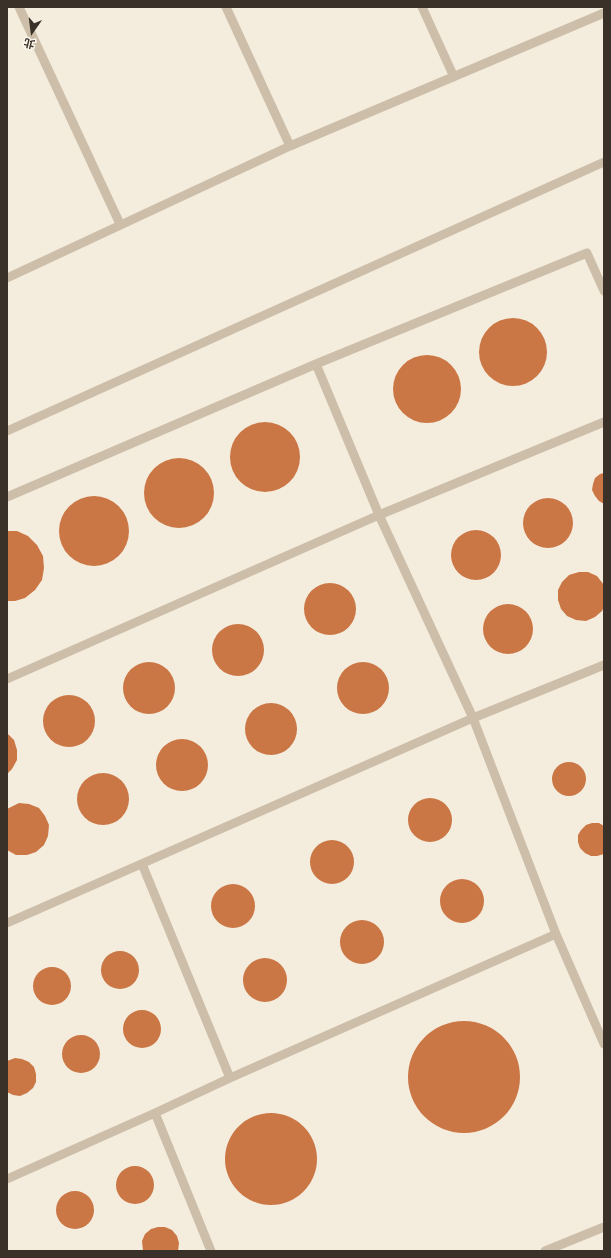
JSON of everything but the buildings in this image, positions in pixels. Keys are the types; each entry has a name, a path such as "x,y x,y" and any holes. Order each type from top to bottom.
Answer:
{"lane":[{"path":"19,7 120,224"},
{"path":"226,7 290,146"},
{"path":"422,7 454,77"},
{"path":"7,278 290,146 604,13"},
{"path":"7,431 604,162"},
{"path":"7,497 316,364 587,252 604,291"},
{"path":"316,364 379,515 473,718 556,934 604,1044"},
{"path":"7,679 379,515 604,422"},
{"path":"7,923 473,718 604,665"},
{"path":"142,864 230,1078"},
{"path":"7,1179 230,1078 556,934"},
{"path":"155,1113 211,1251"},
{"path":"545,1251 604,1227"}]}
